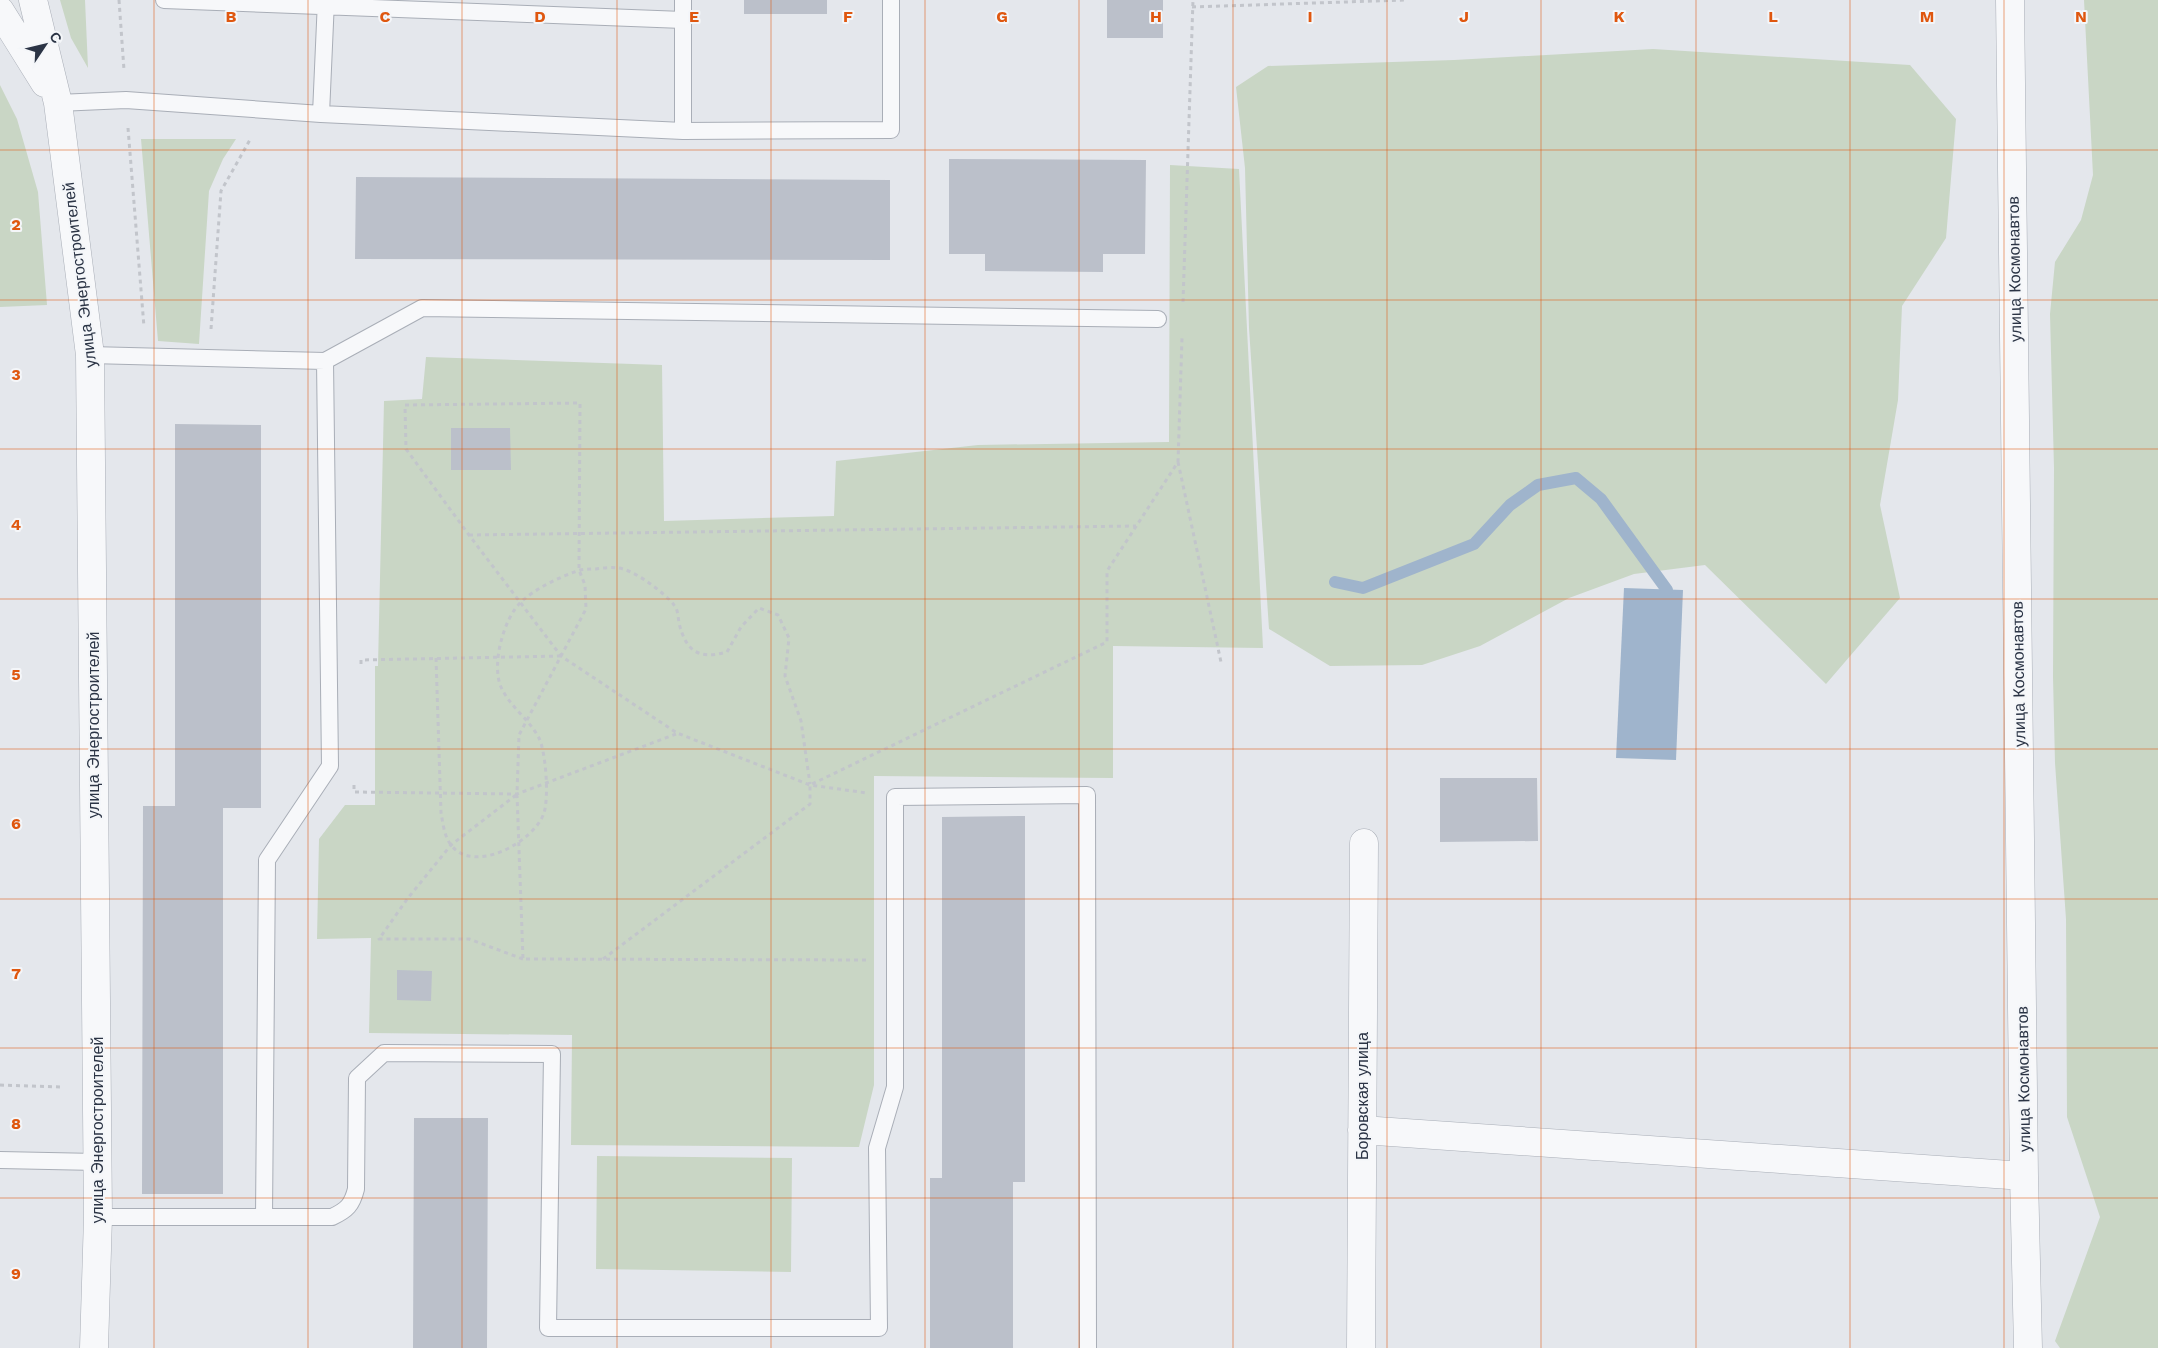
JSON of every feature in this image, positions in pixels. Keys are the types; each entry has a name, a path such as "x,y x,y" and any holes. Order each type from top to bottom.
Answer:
{"street":[{"name":"улица Энергостроителей","path":"33,0 58,103 90,355 98,1217 94,1348"},
{"name":"улица Космонавтов","path":"2010,0 2024,1176 2028,1348"},
{"name":"улица Энергостроителей","path":"0,11 58,103"},
{"name":"Боровская улица","path":"1361,1348 1364,844"},
{"path":"1362,1130 2024,1176"}],"lane":[{"path":"164,0 326,4 683,20"},
{"path":"683,0 683,131"},
{"path":"58,103 126,100 321,114 683,131 891,130 891,0"},
{"path":"321,114 326,4"},
{"path":"90,355 325,362 422,308 1158,319"},
{"path":"264,1216 267,860 330,766 325,362"},
{"path":"98,1217 332,1216 345,1211 352,1203 356,1176 358,1078 384,1053 552,1054 548,1328 879,1328 877,1148 895,1087 895,797 1087,796 1088,1348"},
{"path":"0,1160 97,1162"}],"path":[{"path":"119,0 146,357"},
{"path":"1183,304 1193,0"},
{"path":"1192,7 1405,0"},
{"path":"208,359 221,191 268,110"},
{"path":"1182,333 1178,462 1221,662"},
{"path":"523,959 517,794 519,735 562,656 586,609 585,585 579,570 580,403 405,405 406,449 520,603 562,656 677,733 810,785 895,797"},
{"path":"810,785 1106,642 1107,572 1178,462"},
{"path":"469,535 1136,526"},
{"path":"436,658 440,793 445,832 451,845 460,852 477,856 499,854 519,843 531,832 544,813 546,762 539,738 510,703 500,685 497,657 503,632 520,603 551,582 579,570 620,568 646,580 675,606 682,636 692,651 710,657 727,652 741,627 759,608 778,616 789,638 785,676 801,721 810,785 810,804 602,959"},
{"path":"361,669 361,660 562,656"},
{"path":"677,733 517,794 451,845 408,898 379,939 469,939 523,959 894,960"},
{"path":"354,783 354,792 517,794"},
{"path":"0,1085 96,1088"}],"green space":[{"path":"60,0 85,0 88,68 71,38"},
{"path":"2084,0 2158,0 2158,1348 2060,1348 2055,1341 2100,1217 2067,1117 2066,919 2055,763 2053,677 2054,468 2050,314 2055,262 2081,220 2093,175"},
{"path":"1653,49 1910,65 1956,119 1946,238 1902,306 1898,400 1880,505 1900,598 1826,684 1705,565 1634,574 1569,598 1480,646 1422,665 1330,666 1269,629 1249,328 1245,168 1236,87 1268,66 1454,60"},
{"path":"0,85 17,119 38,192 47,305 0,307"},
{"path":"141,139 236,139 223,159 209,191 199,344 158,341"},
{"path":"1170,165 1239,169 1263,648 1113,646 1113,778 874,776 874,1085 859,1147 571,1145 572,1035 369,1033 371,938 317,939 319,839 345,805 375,805 375,666 378,666 384,401 422,399 426,357 662,365 664,521 834,516 836,461 978,445 1169,442"},
{"path":"597,1156 792,1158 791,1272 596,1269"}],"water":[{"path":"1624,588 1683,590 1676,760 1616,758"}],"building":[{"path":"744,0 827,0 827,14 744,14"},
{"path":"1107,0 1163,0 1163,38 1107,38"},
{"path":"949,159 1146,160 1145,254 1103,254 1103,272 985,271 985,254 949,254"},
{"path":"356,177 890,180 890,260 355,259"},
{"path":"175,424 261,425 261,808 223,808 223,1194 142,1194 143,806 175,806"},
{"path":"451,428 510,428 511,470 451,470"},
{"path":"1440,778 1537,778 1538,841 1440,842"},
{"path":"1025,816 1025,1182 1013,1182 1013,1348 930,1348 930,1178 942,1178 942,817"},
{"path":"397,970 432,971 431,1001 397,1000"},
{"path":"414,1118 488,1118 487,1348 413,1348"}],"waterway":[{"path":"1335,582 1363,588 1474,544 1510,505 1538,485 1576,478 1601,499 1667,590"}]}
